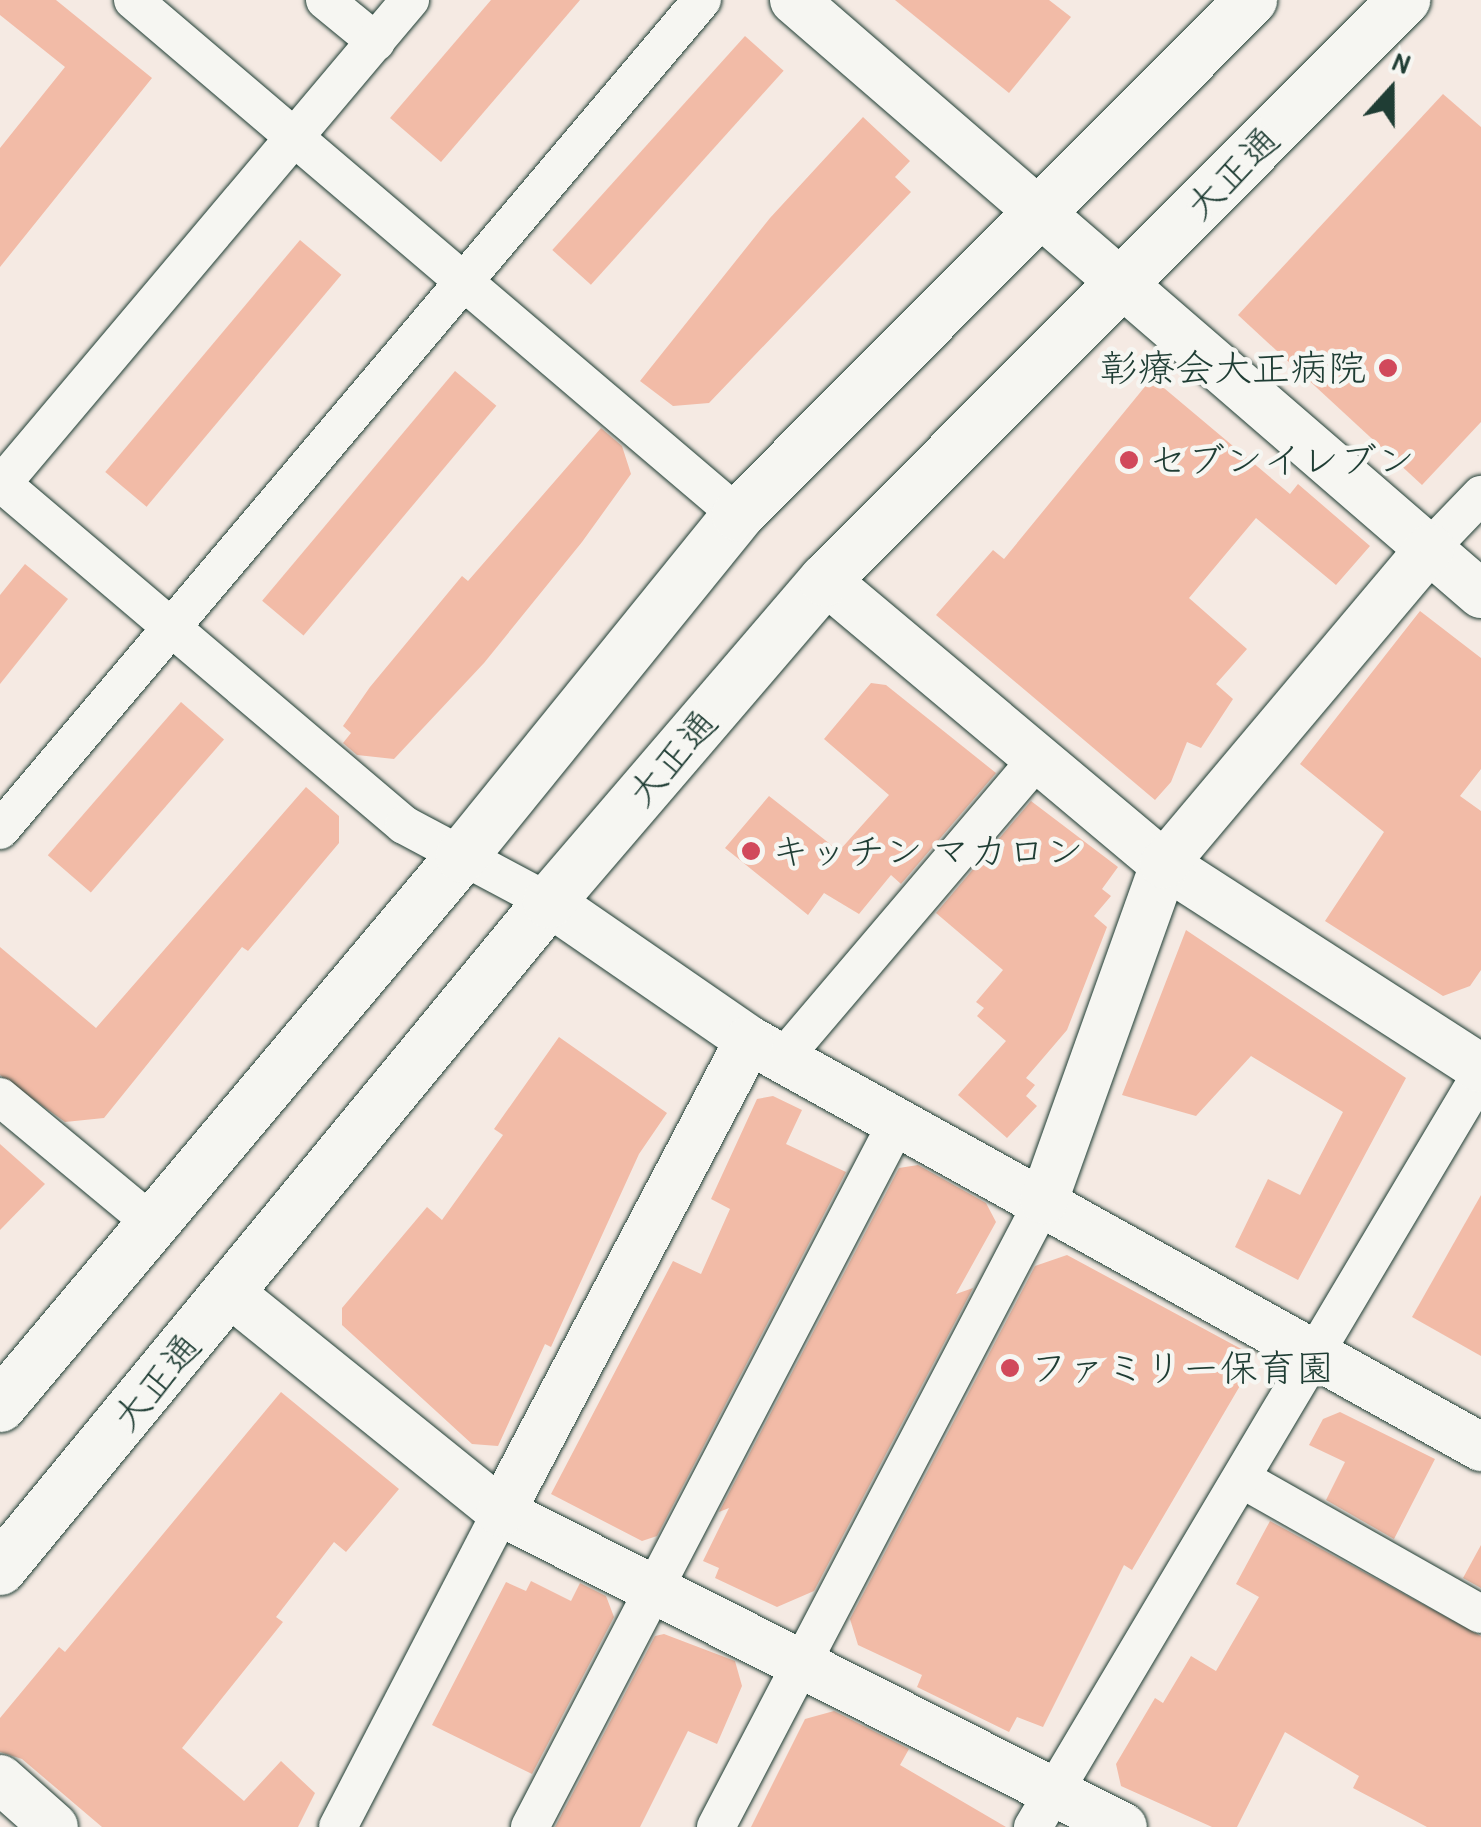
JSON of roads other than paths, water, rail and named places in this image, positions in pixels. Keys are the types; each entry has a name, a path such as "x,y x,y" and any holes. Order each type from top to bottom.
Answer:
{"main road":[{"path":"0,1406 462,856 738,515 1038,209 1252,0"},
{"name":"大正通","path":"0,1569 549,902 824,580 1404,0"}],"street":[{"path":"134,0 738,515"},
{"path":"325,0 376,42"},
{"path":"410,0 1,484 171,632 404,825 549,902 766,1049 1044,1200 1481,1447"},
{"path":"0,830 468,282 702,0"},
{"path":"794,0 1481,594"},
{"path":"716,1827 1044,1200 1164,864 1430,548 1481,495"},
{"path":"824,580 1164,864 1481,1071 1317,1356 1043,1809"},
{"path":"338,1827 501,1512 766,1049 1037,760"},
{"path":"0,1097 152,1223"},
{"path":"530,1827 898,1121"},
{"path":"230,1293 501,1512 802,1666 1043,1809 1123,1827"},
{"path":"1242,1480 1481,1614"},
{"path":"0,1779 54,1827"}],"place":[{"name":"彰療会大正病院","path":"1388,368"},
{"name":"セブンイレブン","path":"1129,460"},
{"name":"キッチン マカロン","path":"751,851"},
{"name":"ファミリー保育園","path":"1010,1368"}]}
